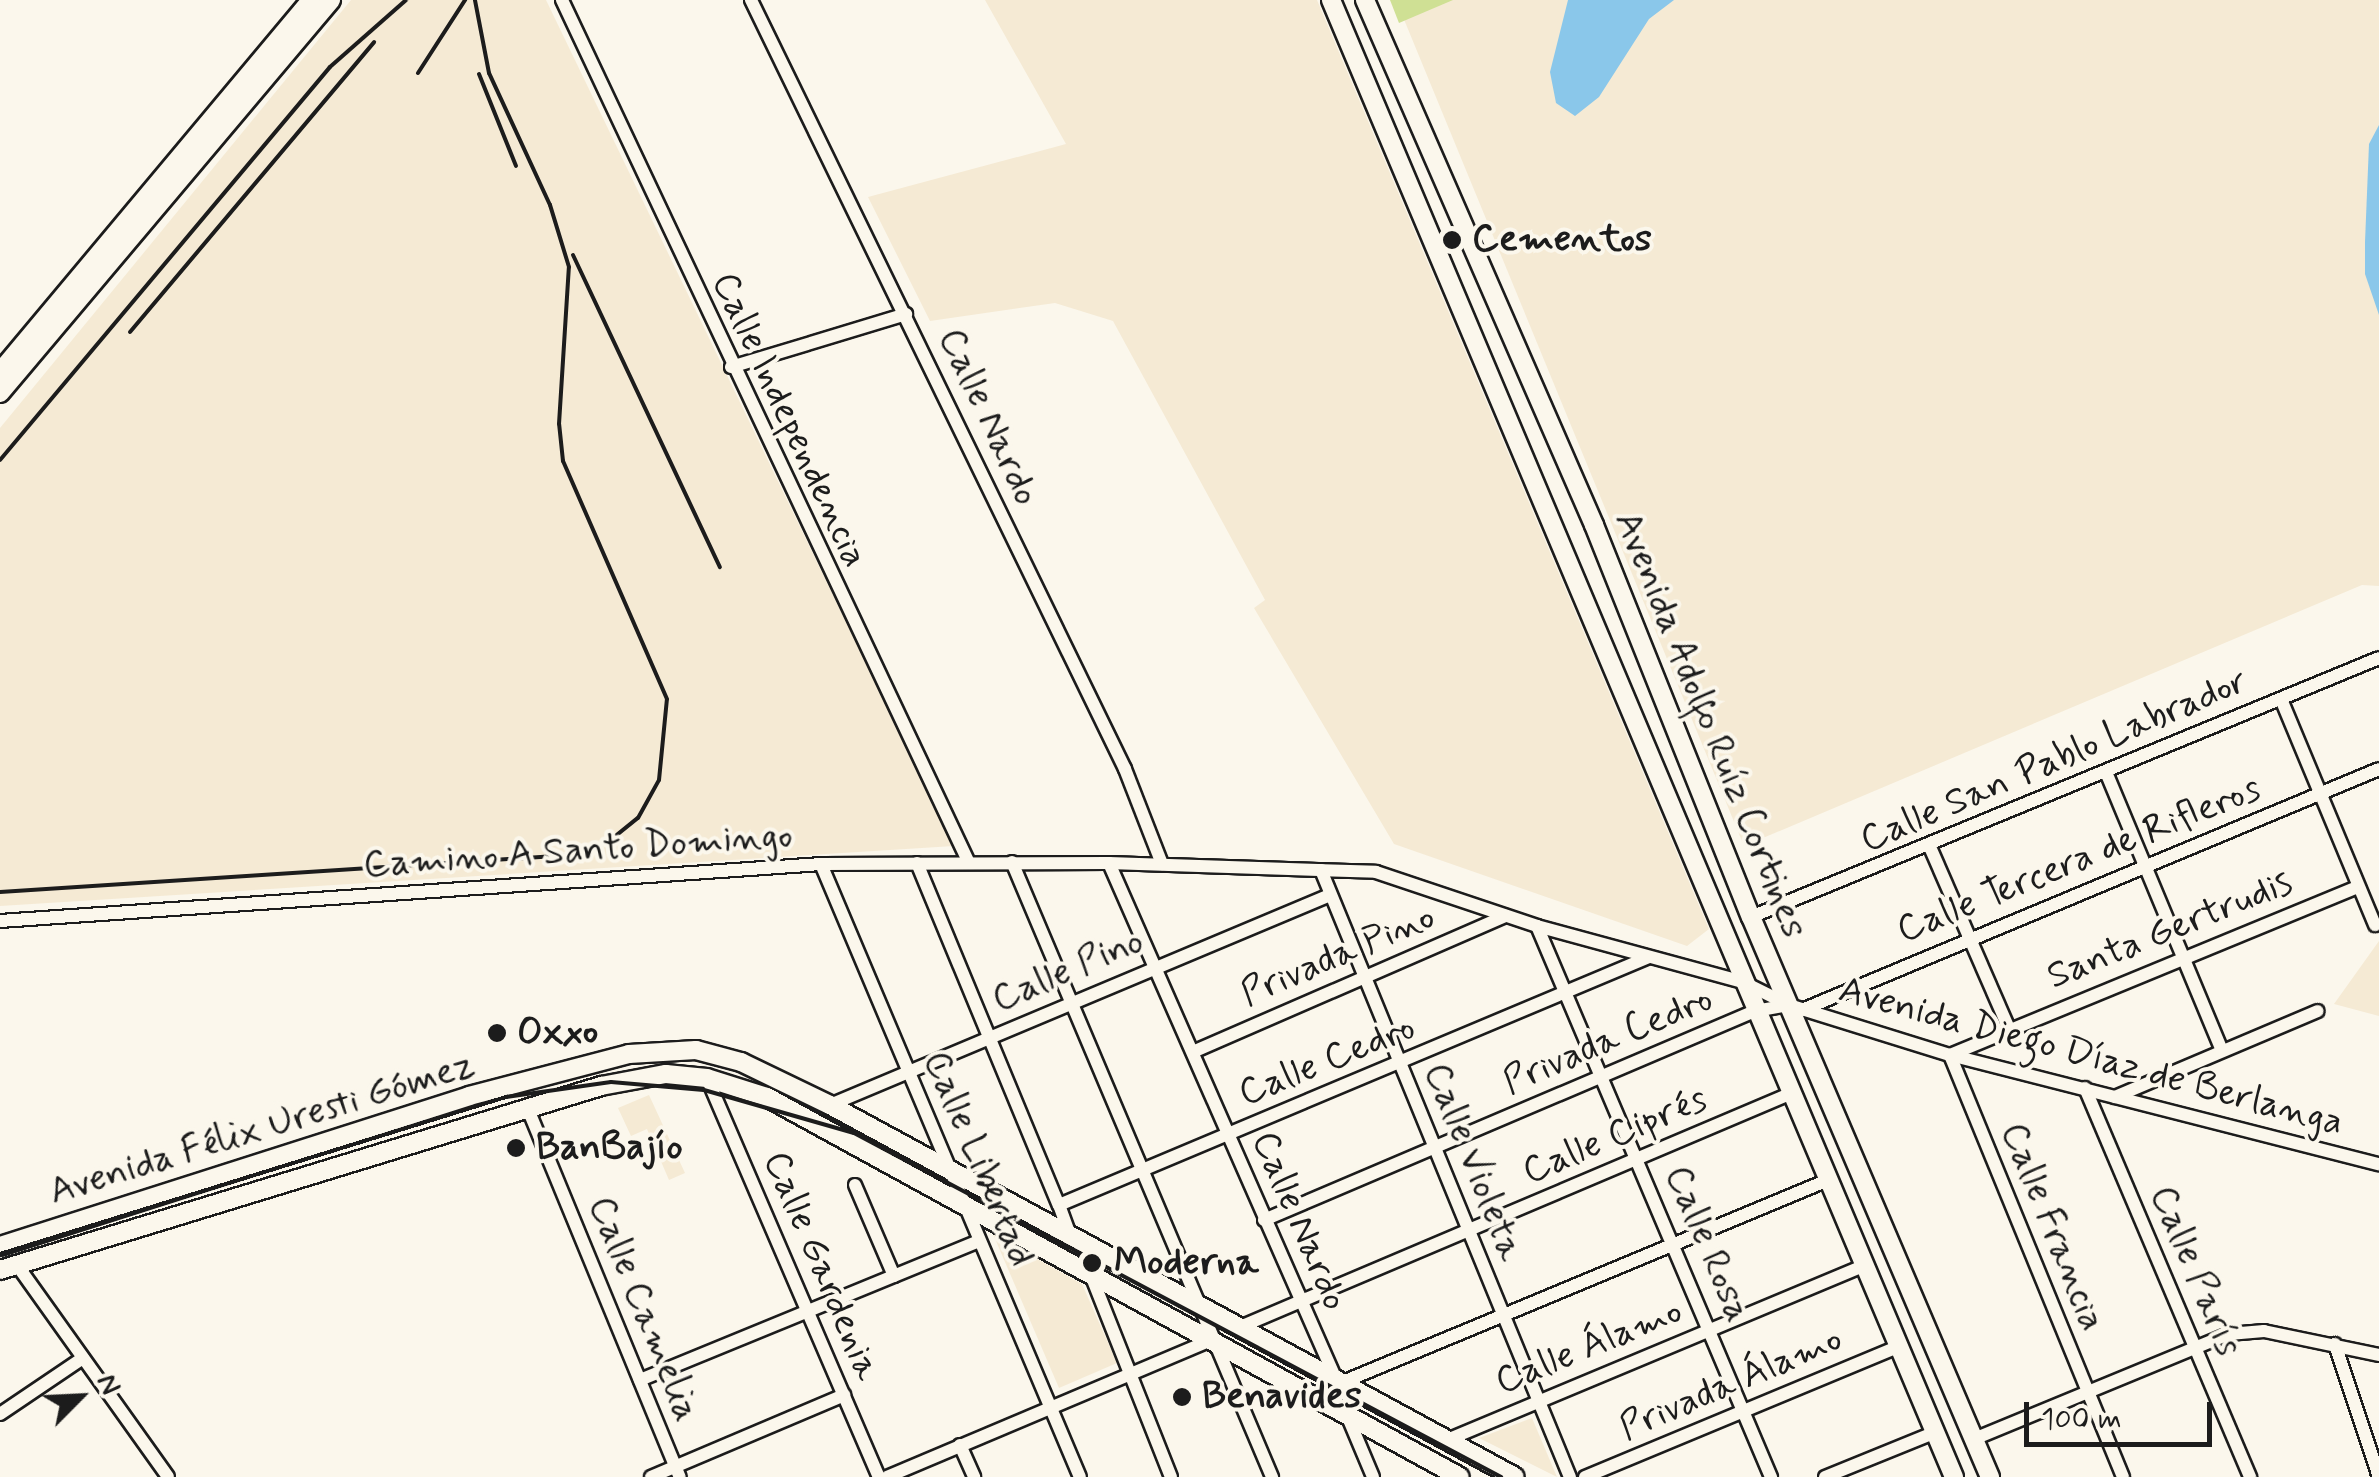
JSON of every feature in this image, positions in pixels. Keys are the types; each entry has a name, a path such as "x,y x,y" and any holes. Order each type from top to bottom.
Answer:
{"main road":[{"path":"0,372 311,0"},
{"path":"0,393 331,0"},
{"name":"Avenida Adolfo Ruíz Cortines","path":"1330,0 1954,1477"},
{"name":"Avenida Adolfo Ruíz Cortines","path":"1365,0 1594,526 1751,917 1796,1007 1990,1477"},
{"name":"Avenida Félix Uresti Gómez","path":"2,1242 468,1096 654,1050 719,1055 830,1105 1515,1477"},
{"name":"Avenida Félix Uresti Gómez","path":"8,1268 628,1078 707,1078 767,1097 968,1211 1460,1477"}],"street":[{"name":"Calle Independencia","path":"562,0 730,367 970,863"},
{"name":"Calle Nardo","path":"751,0 1132,784 1162,864"},
{"path":"730,367 906,314"},
{"name":"Calle San Pablo Labrador","path":"1751,917 1930,847 2379,658"},
{"path":"2281,699 2375,926"},
{"name":"Calle Tercera de Rifleros","path":"1796,1007 2379,768"},
{"path":"2106,772 2222,1050"},
{"path":"1930,847 2008,1026"},
{"path":"917,862 1071,1238"},
{"path":"1012,862 1272,1477"},
{"name":"Calle Nardo","path":"1109,863 1158,964 1264,1220 1338,1384"},
{"name":"Camino A Santo Domingo","path":"0,921 822,864 1162,864"},
{"name":"Calle Libertad","path":"822,864 1080,1477"},
{"path":"1162,864 1376,872 1537,926 1743,982"},
{"name":"Calle Violeta","path":"1321,870 1570,1477"},
{"name":"Santa Gertrudis","path":"1950,1055 2008,1026 2358,887"},
{"name":"Calle Pino","path":"830,1105 1330,895"},
{"name":"Privada Pino","path":"1195,1051 1506,916"},
{"name":"Calle Rosa","path":"1537,926 1771,1477"},
{"name":"Calle Cedro","path":"1059,1205 1649,957"},
{"name":"Avenida Diego Díaz de Berlanga","path":"1743,982 1796,1007 1950,1055 2379,1164"},
{"name":"Avenida Diego Díaz de Berlanga","path":"1755,1012 1796,1007"},
{"path":"2115,1097 2318,1011"},
{"name":"Privada Cedro","path":"1264,1220 1755,1012"},
{"name":"Calle Francia","path":"1950,1055 2123,1477"},
{"name":"Calle Gardenia","path":"707,1078 879,1477"},
{"name":"Calle París","path":"2085,1088 2250,1477"},
{"name":"Calle Ciprés","path":"1240,1328 1792,1094"},
{"name":"Calle Camelia","path":"528,1109 678,1472"},
{"path":"1338,1384 1828,1180"},
{"path":"855,1185 894,1276"},
{"path":"640,1380 979,1241"},
{"name":"Calle Álamo","path":"1447,1440 1538,1398 1865,1264"},
{"path":"8,1268 83,1358 168,1477"},
{"path":"1091,1275 1171,1477"},
{"path":"1974,1439 2194,1344 2247,1331 2379,1354"},
{"path":"887,1477 1212,1340"},
{"path":"2335,1344 2378,1477"},
{"name":"Privada Álamo","path":"1585,1477 1899,1346"},
{"path":"0,1414 83,1358"},
{"path":"651,1477 678,1472 844,1395"},
{"path":"1347,1415 1372,1474 1356,1477"},
{"path":"1825,1477 1936,1432"},
{"path":"960,1445 974,1477"}],"shaded area":[{"path":"351,0 546,0 954,846 0,906 0,428"},
{"path":"985,0 1317,0 1709,929 1687,946 1394,844 1254,608 1265,600 1113,321 1055,303 930,321 868,197 1066,144"},
{"path":"1396,0 2379,0 2379,586 2362,585 1744,846"},
{"path":"2379,941 2379,1016 2334,1004"},
{"path":"649,1095 685,1173 669,1180 647,1129 631,1136 618,1108"},
{"path":"993,1234 1082,1284 1117,1363 1059,1388"},
{"path":"1532,1418 1557,1477 1479,1438"}],"green space":[{"path":"1390,0 1453,0 1399,23"}],"water":[{"path":"1568,0 1674,0 1649,19 1599,97 1575,116 1556,103 1550,72"},
{"path":"2379,125 2379,315 2365,274 2365,242 2369,144"}],"railway":[{"path":"0,460 330,67 406,0"},
{"path":"418,73 465,0"},
{"path":"0,892 571,855 608,842 638,818 659,780 667,699 563,461 559,424 569,267 550,205 489,73 475,0"},
{"path":"130,332 374,42"},
{"path":"479,74 516,166"},
{"path":"573,255 720,567"},
{"path":"0,1254 506,1097 611,1082 704,1090 854,1133 1501,1477"}],"place":[{"name":"Cementos","path":"1452,240"},
{"name":"Oxxo","path":"497,1033"},
{"name":"BanBajío","path":"516,1148"},
{"name":"Moderna","path":"1092,1263"},
{"name":"Benavides","path":"1182,1397"}]}
